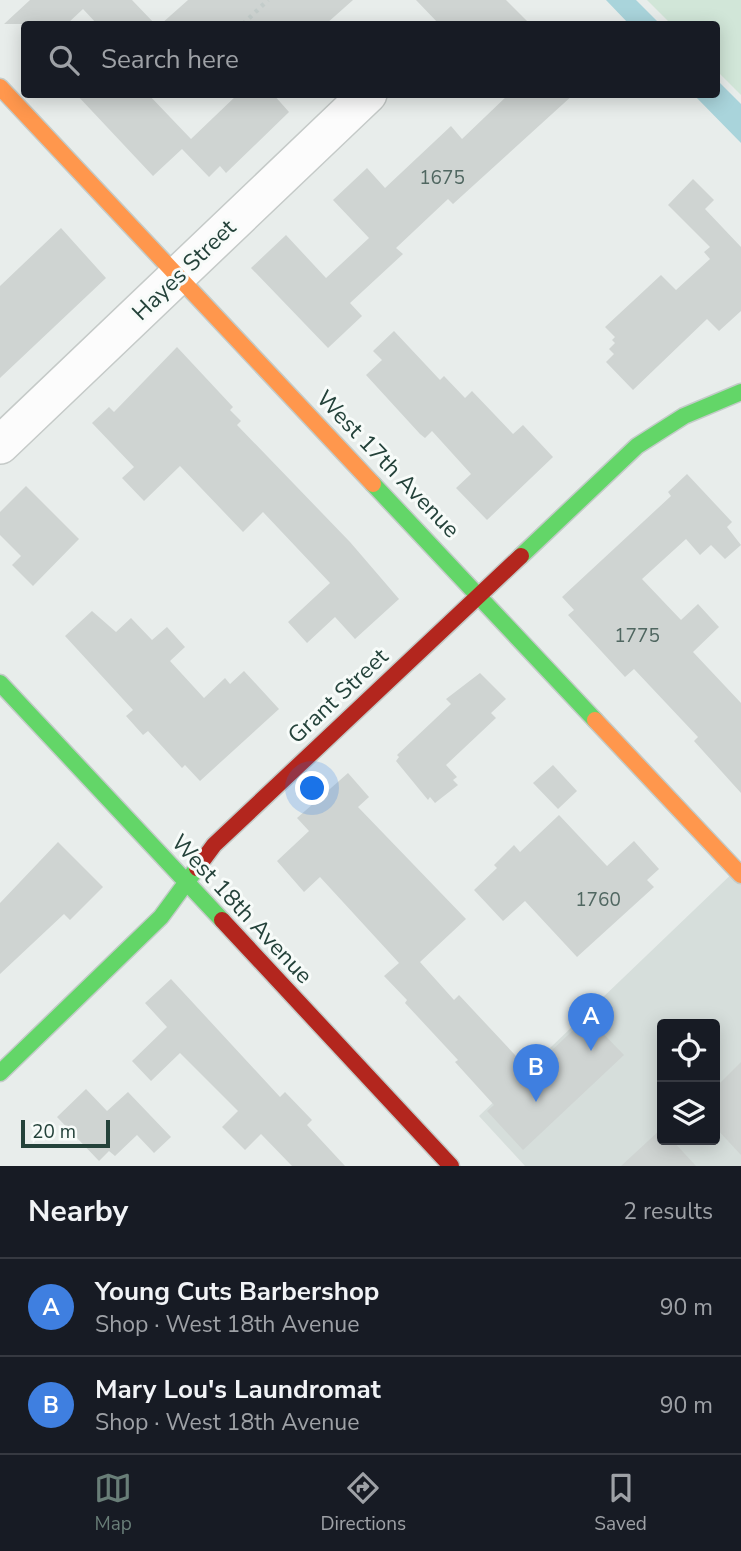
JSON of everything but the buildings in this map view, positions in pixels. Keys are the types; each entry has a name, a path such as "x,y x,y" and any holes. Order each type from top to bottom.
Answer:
{"street":[{"name":"West 17th Avenue","path":"0,87 480,593 741,875"},
{"name":"Hayes Street","path":"0,445 364,98"},
{"name":"Grant Street","path":"0,1073 161,917 214,845 480,593 652,435 684,416 741,392"},
{"name":"West 18th Avenue","path":"0,683 451,1166"}],"path":[{"path":"246,21 268,0"}],"shaded area":[{"path":"741,865 741,1166 525,1166 479,1116"}],"green space":[{"path":"647,0 741,0 741,95 720,74 720,21 668,21"}],"water":[{"path":"606,0 636,0 657,21 626,21"},
{"path":"720,83 741,104 741,143 697,98 720,98"}],"traffic: fast":[{"path":"521,556 637,446 684,416 741,392"},
{"path":"373,484 595,720"},
{"path":"0,683 222,920"},
{"path":"0,1073 161,917 197,868"}],"traffic: slow":[{"path":"0,87 373,484"},
{"path":"595,720 741,875"}],"traffic: jam":[{"path":"197,868 214,845 521,556"},
{"path":"222,920 451,1166"}],"place":[{"name":"Young Cuts Barbershop","path":"591,1051"},
{"name":"Mary Lou's Laundromat","path":"536,1102"}]}
